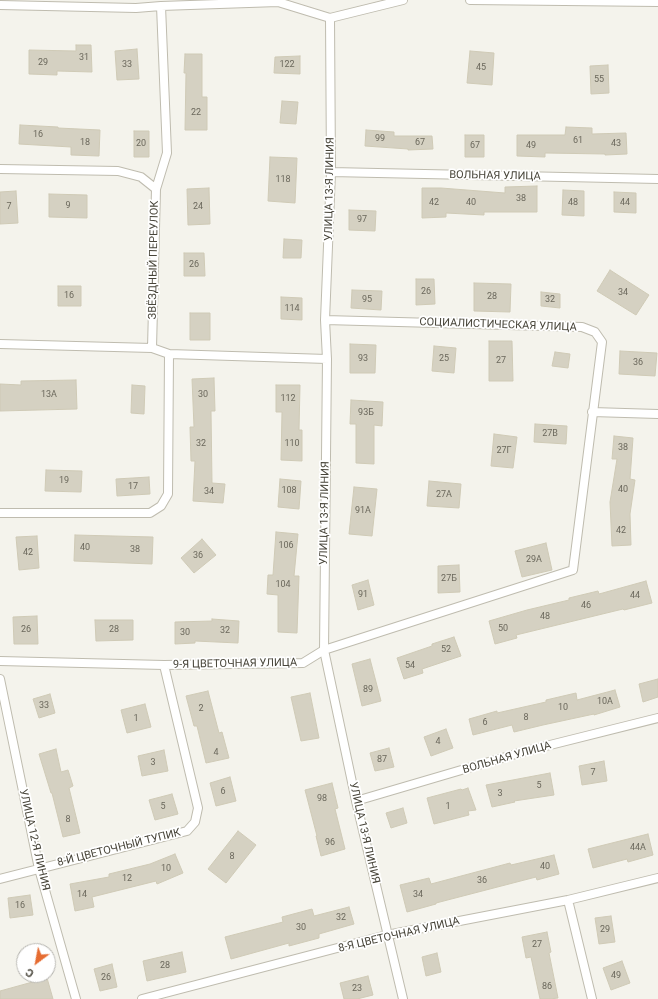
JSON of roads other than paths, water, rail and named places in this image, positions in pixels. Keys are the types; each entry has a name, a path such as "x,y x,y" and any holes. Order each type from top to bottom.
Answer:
{"lane":[{"path":"0,4 136,8 278,2 330,18 403,0"},
{"path":"470,0 658,2"},
{"path":"156,189 167,153 161,6"},
{"name":"УЛИЦА 13-Я ЛИНИЯ","path":"330,18 331,172 325,320 327,359 324,650 356,801 403,999"},
{"name":"ЗВЁЗДНЫЙ ПЕРЕУЛОК","path":"0,169 118,170 141,177 156,189 152,348"},
{"name":"ВОЛЬНАЯ УЛИЦА","path":"331,172 658,179"},
{"name":"СОЦИАЛИСТИЧЕСКАЯ УЛИЦА","path":"325,320 582,327 595,332 602,342 573,570"},
{"path":"0,344 152,348 169,354 327,359"},
{"path":"0,513 150,513 162,506 168,494 169,354"},
{"path":"592,412 658,414"},
{"name":"9-Я ЦВЕТОЧНАЯ УЛИЦА","path":"0,661 164,665 302,663 324,650 573,570"},
{"name":"8-Й ЦВЕТОЧНЫЙ ТУПИК","path":"0,879 187,831 195,822 198,808 164,665"},
{"name":"УЛИЦА 12-Я ЛИНИЯ","path":"0,679 39,869 76,999"},
{"name":"ВОЛЬНАЯ УЛИЦА","path":"356,801 526,751 658,718"},
{"name":"8-Я ЦВЕТОЧНАЯ УЛИЦА","path":"142,999 387,935 568,900 658,878"},
{"path":"568,900 592,999"}]}
